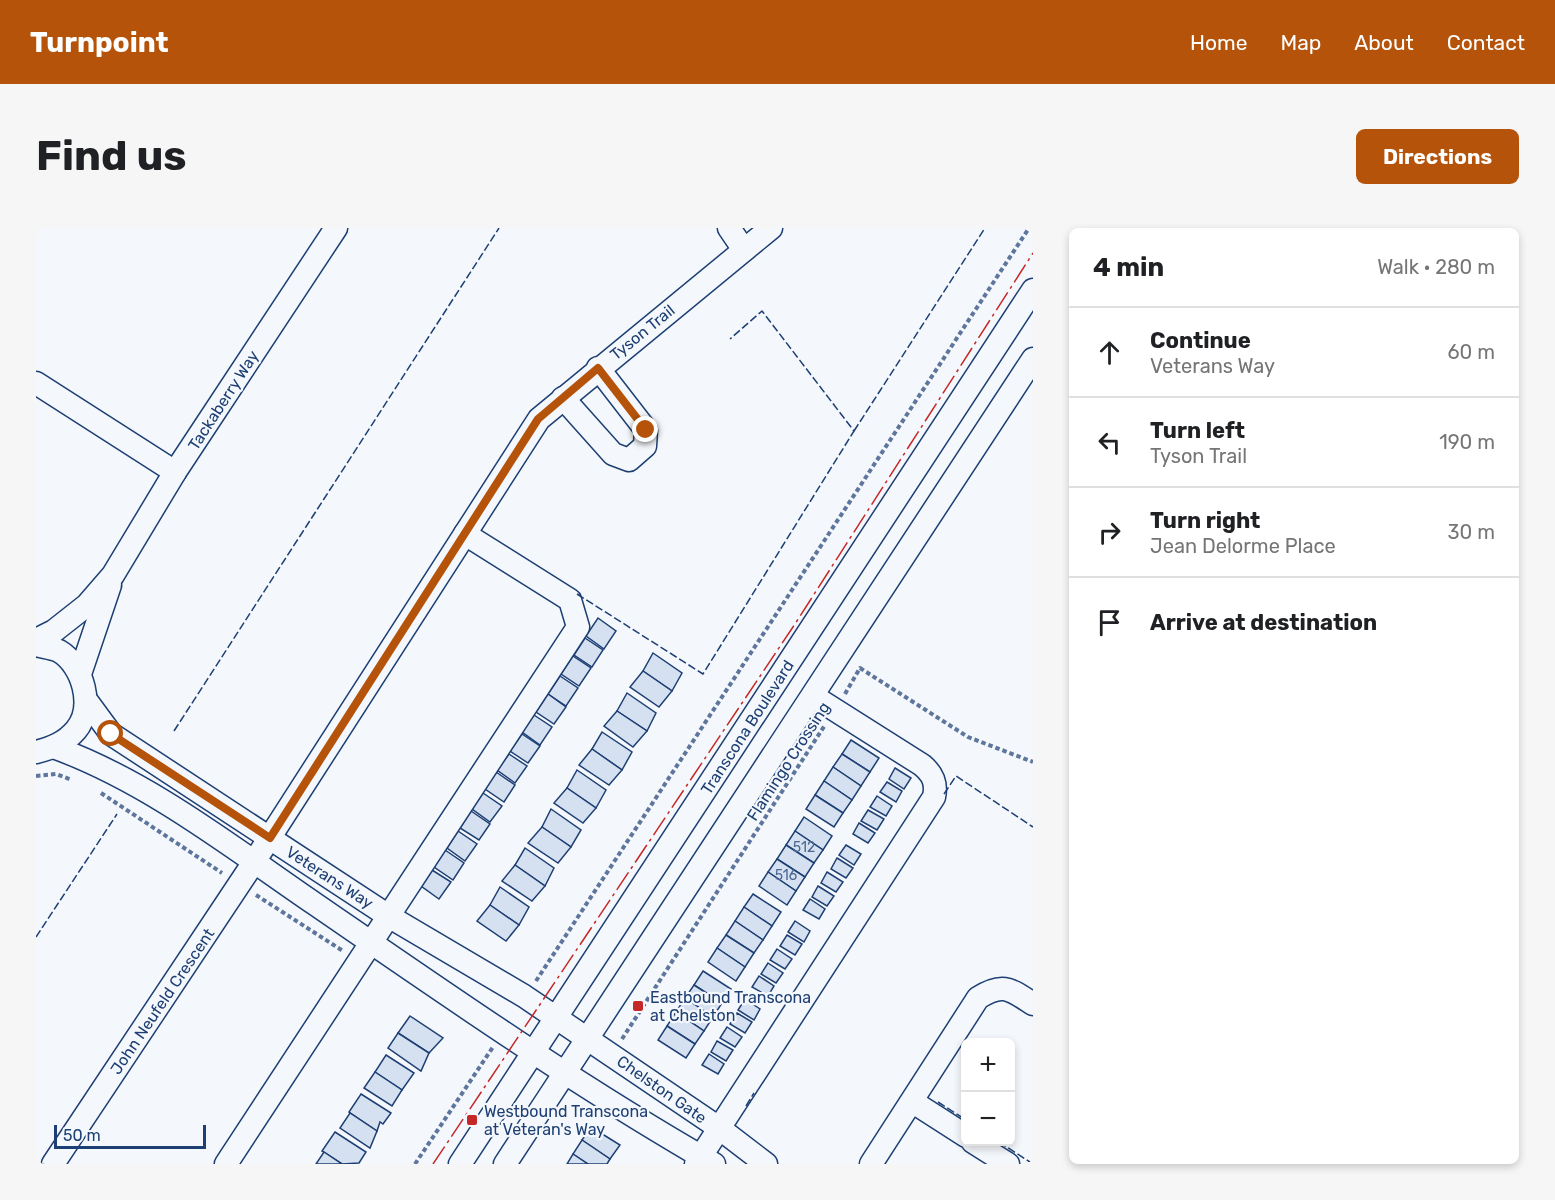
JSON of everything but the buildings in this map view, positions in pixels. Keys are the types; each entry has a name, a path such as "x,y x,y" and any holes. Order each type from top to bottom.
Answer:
{"street":[{"name":"Tackaberry Way","path":"113,575 175,472 336,228"},
{"path":"729,228 744,250"},
{"name":"Tyson Trail","path":"270,838 538,419 771,228"},
{"name":"Transcona Boulevard","path":"460,1164 1033,290"},
{"path":"505,1164 1033,359"},
{"path":"563,398 613,454 629,460 645,446 646,430 598,368"},
{"path":"36,383 175,472"},
{"path":"226,1164 578,627 570,600 465,534"},
{"path":"36,640 54,631 87,605 113,575"},
{"path":"80,674 113,575"},
{"path":"36,645 59,651 80,674 86,700 78,728 46,750"},
{"path":"703,1161 719,1128 934,797 936,790 931,772 813,696"},
{"name":"Veterans Way","path":"86,700 111,734 390,917 524,996 556,1019"},
{"name":"Veterans Way","path":"46,750 113,771 254,862 372,943 497,1040 533,1052"},
{"name":"John Neufeld Crescent","path":"53,1164 270,838"},
{"path":"871,1164 978,998 992,989 1009,988 1033,1004"},
{"name":"Chelston Gate","path":"556,1019 719,1128 766,1164"},
{"name":"Chelston Gate","path":"533,1052 703,1161"},
{"path":"913,1102 961,1133"},
{"path":"980,1146 1008,1164"}],"path":[{"path":"524,996 1029,228"},
{"name":"Flamingo Crossing","path":"627,1032 860,668 968,737 1033,762"},
{"path":"36,776 56,774 80,782"},
{"path":"91,786 359,962"},
{"path":"482,1043 497,1040"},
{"path":"415,1164 497,1040"}],"fence":[{"path":"174,731 499,228"},
{"path":"854,431 985,228"},
{"path":"577,594 703,674 854,431 762,311 730,339"},
{"path":"944,794 956,776 1033,827"},
{"path":"36,937 117,814"},
{"path":"746,1106 754,1093"},
{"path":"938,1102 961,1117"},
{"path":"1005,1146 1033,1164"}],"power":[{"path":"433,1164 795,624 1033,253"}],"place":[{"name":"Eastbound Transcona at Chelston","path":"638,1006"},
{"name":"Westbound Transcona at Veteran's Way","path":"472,1120"}],"route":[{"path":"111,734 270,838 538,419 598,368 646,430"}]}
